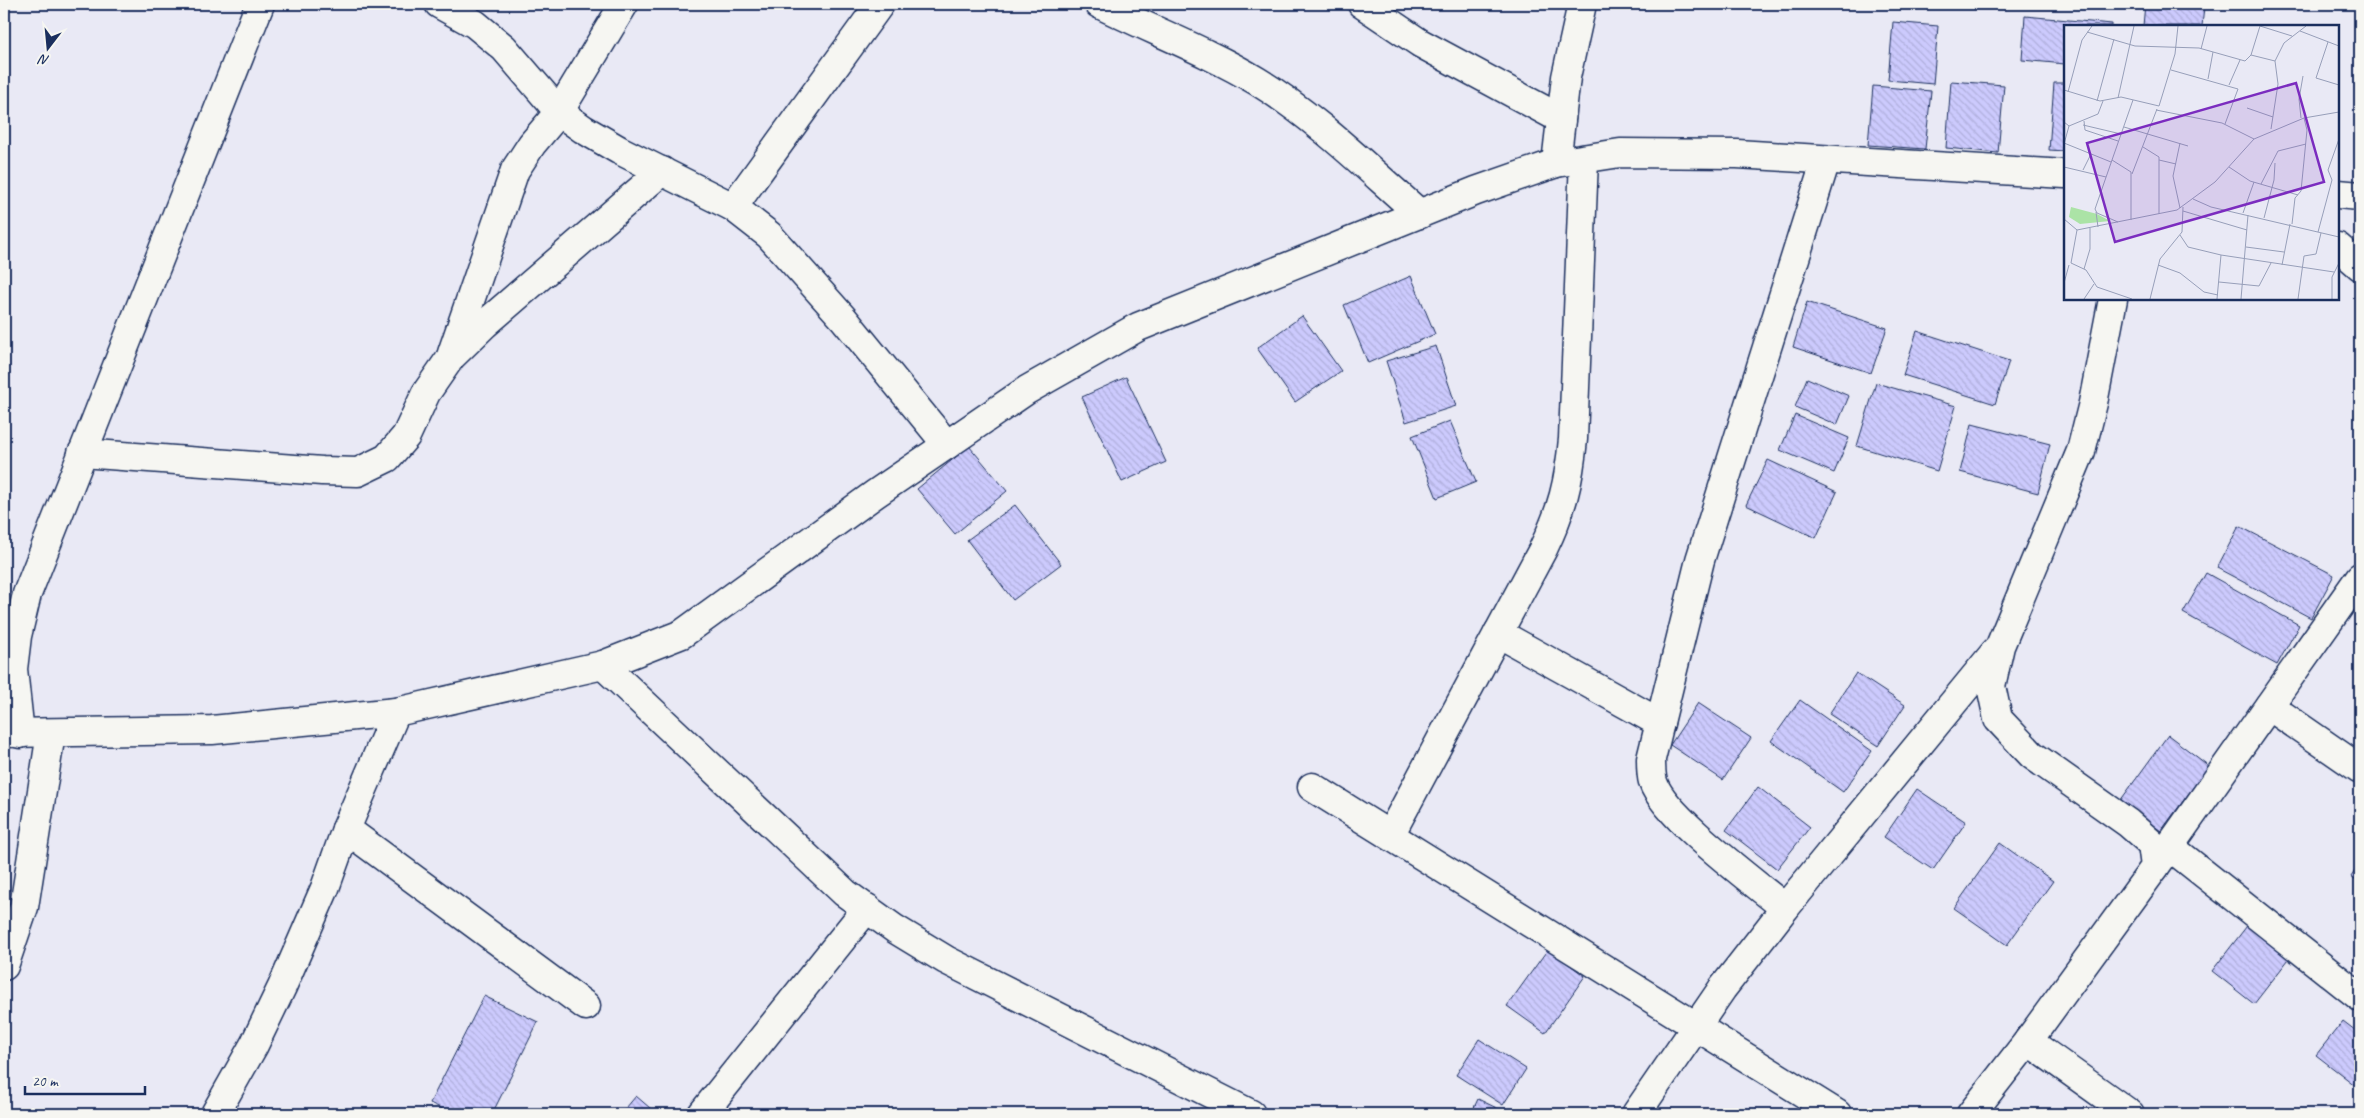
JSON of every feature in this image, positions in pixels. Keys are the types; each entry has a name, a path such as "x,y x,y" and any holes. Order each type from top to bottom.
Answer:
{"street":[{"path":"260,4 27,594 17,636 13,669 12,734 212,730 396,712 603,664 682,634 875,494 1027,390 1138,327 1476,191 1556,163 1620,153 1737,154 2064,174"},
{"path":"438,4 475,24 504,48 560,112 583,129 619,150 733,207 769,235 802,271 947,445"},
{"path":"451,357 514,170 532,144 560,112 624,4"},
{"path":"733,207 880,4"},
{"path":"1099,4 1198,50 1263,86 1306,114 1420,214"},
{"path":"1362,4 1420,43 1561,119"},
{"path":"1556,163 1566,77 1582,4"},
{"path":"1390,835 1559,515 1569,479 1573,440 1584,159"},
{"path":"1785,908 1666,805 1653,782 1651,759 1700,560 1826,160"},
{"path":"82,453 358,472 386,458 406,436 426,393 451,357 485,324 662,171"},
{"path":"2339,194 2360,196"},
{"path":"2339,248 2360,266"},
{"path":"2113,300 2093,403 2081,452 2000,646 1991,686 1998,719 2032,755 2128,823 2152,844 2162,856 2359,993"},
{"path":"1977,1113 2360,576"},
{"path":"1498,633 1660,723"},
{"path":"1636,1114 1722,989 1785,908 2000,646"},
{"path":"603,664 845,893 895,929 946,960 1251,1114"},
{"path":"2269,706 2360,769"},
{"path":"215,1114 254,1046 282,987 325,888 346,829 396,712"},
{"path":"4,966 24,907 51,733"},
{"path":"1312,787 1837,1114"},
{"path":"346,829 586,1006"},
{"path":"702,1114 867,908"},
{"path":"2028,1041 2130,1114"}],"building":[{"path":"2145,4 2204,7 2202,25 2143,25"},
{"path":"2025,16 2112,24 2064,25 2064,64 2022,60"},
{"path":"1893,22 1938,26 1933,84 1888,80"},
{"path":"1951,81 2004,85 1998,153 1946,148"},
{"path":"2054,83 2064,83 2064,151 2049,150"},
{"path":"1873,86 1931,91 1925,149 1868,145"},
{"path":"1411,276 1435,334 1368,363 1344,305"},
{"path":"1807,302 1887,328 1871,373 1793,347"},
{"path":"1302,316 1341,371 1295,402 1257,348"},
{"path":"1917,331 2009,361 1995,404 1903,375"},
{"path":"1436,346 1456,406 1406,422 1386,361"},
{"path":"1126,377 1166,462 1122,482 1082,397"},
{"path":"1807,378 1849,396 1837,425 1795,407"},
{"path":"1876,383 1956,406 1937,471 1857,446"},
{"path":"1795,415 1849,438 1834,473 1780,450"},
{"path":"1450,421 1476,482 1437,498 1412,436"},
{"path":"1972,424 2050,444 2038,493 1960,472"},
{"path":"969,446 1007,491 955,534 917,489"},
{"path":"1768,460 1837,492 1816,538 1746,505"},
{"path":"1015,505 1061,564 1013,600 967,540"},
{"path":"2239,526 2334,575 2311,618 2217,568"},
{"path":"2206,573 2299,625 2277,665 2183,613"},
{"path":"1856,673 1905,705 1878,746 1829,714"},
{"path":"1800,700 1872,751 1843,792 1771,741"},
{"path":"1698,703 1751,738 1723,780 1670,745"},
{"path":"2168,735 2209,766 2161,831 2120,801"},
{"path":"1758,787 1810,827 1777,869 1726,830"},
{"path":"1917,789 1966,822 1933,870 1884,837"},
{"path":"2000,843 2053,881 2007,945 1954,908"},
{"path":"2360,863 2360,884 2351,877"},
{"path":"2250,922 2292,955 2254,1004 2212,971"},
{"path":"1548,949 1585,976 1545,1033 1507,1006"},
{"path":"484,996 538,1022 492,1114 453,1114 430,1103"},
{"path":"2343,1021 2360,1034 2360,1089 2316,1055"},
{"path":"1479,1039 1526,1069 1503,1105 1456,1075"},
{"path":"636,1096 657,1114 621,1114"},
{"path":"1478,1099 1509,1114 1471,1114"}]}
